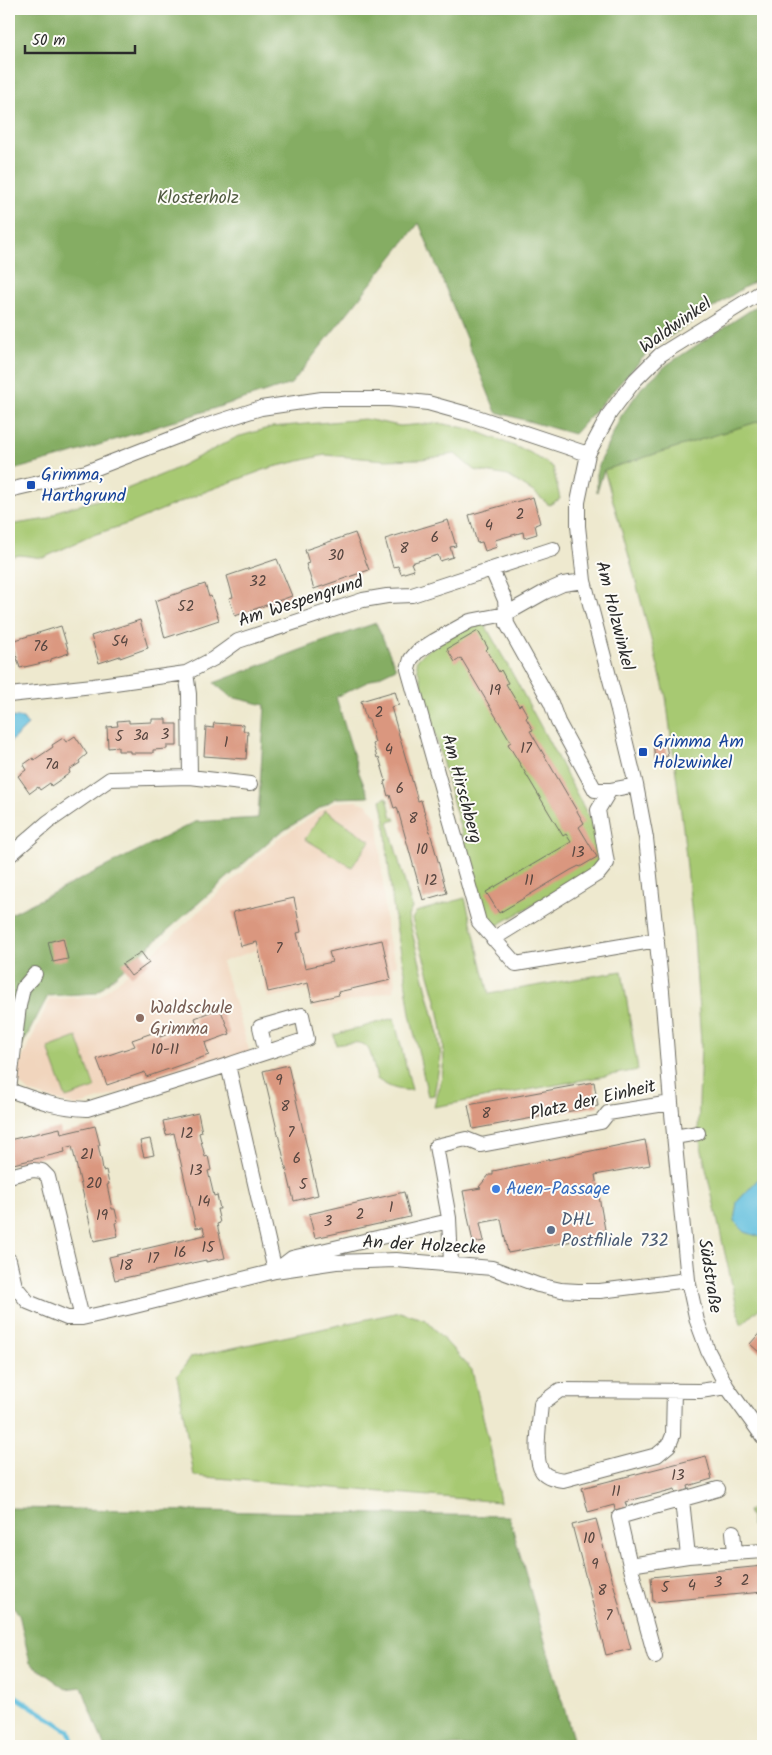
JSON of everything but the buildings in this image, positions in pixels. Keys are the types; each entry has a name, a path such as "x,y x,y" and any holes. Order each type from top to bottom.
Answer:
{"street":[{"name":"Waldwinkel","path":"588,454 610,413 635,380 660,355 763,291"},
{"path":"10,489 86,472 200,428 261,408 322,399 389,399 428,403 471,415 588,454"},
{"name":"Am Holzwinkel","path":"588,454 578,502 579,544 584,581 636,786 646,838 671,1103"},
{"name":"Am Wespengrund","path":"9,695 186,673 213,659 238,641 363,600 387,596 412,595 552,549"},
{"path":"492,570 505,600 507,624 551,703 558,722 595,790 636,786"},
{"name":"Am Hirschberg","path":"584,581 563,584 506,614 470,621 440,636 417,652 411,659 408,669 476,914 479,922 493,939 516,964 657,940"},
{"path":"186,673 189,694 190,777"},
{"path":"9,856 48,822 110,779 190,777 250,784"},
{"path":"493,939 599,873 607,863 598,810 610,790"},
{"path":"35,974 23,988 19,1006 9,1090 34,1100 65,1108 87,1109 266,1052"},
{"path":"228,1065 275,1271 292,1258 449,1221"},
{"name":"Südstraße","path":"671,1103 688,1280 700,1329 708,1351 727,1387 763,1437"},
{"name":"Platz der Einheit","path":"451,1264 449,1221 436,1146 466,1140 481,1145 601,1122 608,1113 671,1103"},
{"path":"674,1137 698,1134"},
{"path":"9,1176 33,1170 42,1171 48,1178 82,1318"},
{"name":"An der Holzecke","path":"9,1260 15,1286 28,1302 67,1318 82,1318 275,1271 336,1262 396,1260 492,1268 538,1285 569,1291 600,1291 688,1280"},
{"path":"674,1390 673,1435 669,1445 657,1456 563,1480 551,1478 542,1471 537,1458 541,1404 560,1390 674,1390 700,1391 727,1387"},
{"path":"655,1656 619,1517 718,1489"},
{"path":"682,1500 688,1556"},
{"path":"733,1532 735,1552"},
{"path":"630,1565 688,1556 763,1551"}],"shaded area":[{"path":"357,801 368,805 378,819 387,936 397,965 392,967 395,982 393,991 313,1010 308,989 268,998 256,950 222,962 250,1053 76,1106 31,1093 17,1082 16,1072 50,999 99,997 163,944 279,838 335,802"}],"green space":[{"name":"Klosterholz","path":"9,9 763,9 763,277 743,288 651,349 574,434 496,412 419,223 291,384 64,456 9,471"},
{"path":"763,302 763,420 604,470 597,492 597,470 603,455 621,416 642,387 668,364"},
{"path":"365,419 400,426 438,423 471,429 529,452 553,467 560,499 549,505 535,493 508,476 474,470 455,454 422,459 385,460 325,455 269,468 130,523 93,535 43,558 20,555 9,557 9,525 48,519 60,510 102,499 171,471 237,437 272,427"},
{"path":"763,420 763,1305 741,1325 698,1133 701,1043 694,937 683,828 666,697 604,470"},
{"path":"376,623 396,668 336,697 359,773 369,797 336,798 275,836 96,993 48,996 9,1070 9,915 195,822 258,818 265,705 231,697 214,683"},
{"path":"484,623 599,836 602,852 597,868 496,926 485,921 416,662 437,643 456,633"},
{"path":"387,797 392,818 394,817 396,820 388,822 412,908 408,916 438,1034 441,1056 434,1095 428,1096 410,1014 406,976 394,910 381,800"},
{"path":"325,810 370,841 352,867 305,839"},
{"path":"465,898 489,994 622,971 638,1070 434,1107 443,1069 442,1033 434,994 412,919 416,912"},
{"path":"394,1018 412,1090 393,1088 377,1079 370,1052 363,1044 348,1043 336,1045 334,1035"},
{"path":"77,1037 95,1088 66,1098 48,1048"},
{"path":"400,1312 426,1320 472,1370 491,1451 500,1502 194,1476 177,1376 191,1357"},
{"path":"755,1507 763,1510 763,1532 757,1532 751,1526 751,1518 748,1511"},
{"path":"9,1508 509,1516 575,1746 104,1746 82,1687 66,1689 30,1663 19,1614 9,1601"}],"water":[{"path":"9,717 23,718 28,725 9,743"},
{"path":"759,1178 763,1178 763,1238 745,1232 734,1221 737,1202"}],"waterway":[{"path":"9,1692 69,1731 74,1746"}],"place":[{"name":"Grimma, Harthgrund","path":"31,485"},
{"name":"Grimma Am Holzwinkel","path":"643,752"},
{"name":"Waldschule Grimma","path":"140,1018"},
{"name":"Auen-Passage","path":"496,1189"},
{"name":"DHL Postfiliale 732","path":"551,1230"}]}
